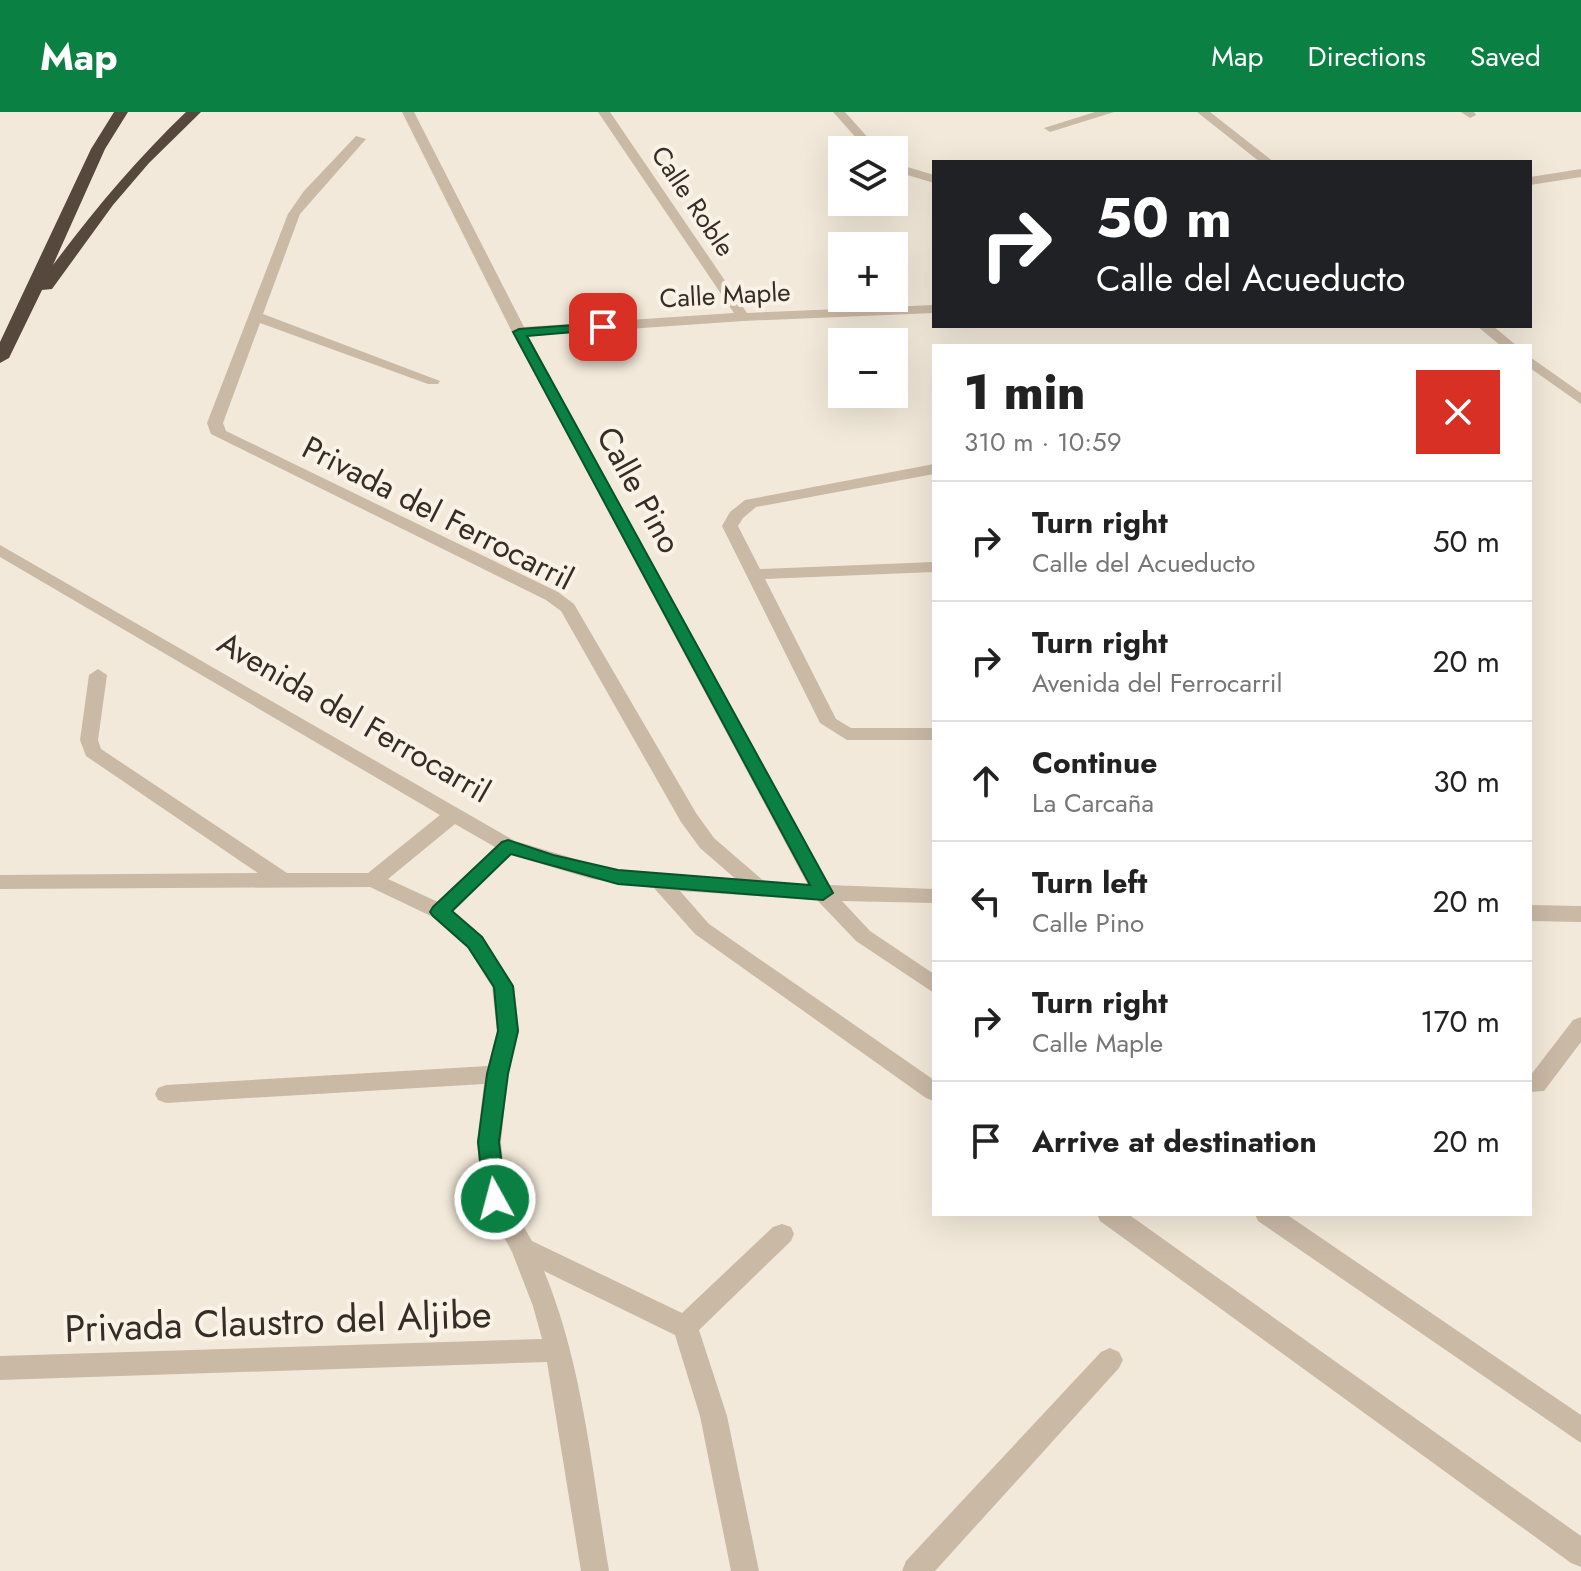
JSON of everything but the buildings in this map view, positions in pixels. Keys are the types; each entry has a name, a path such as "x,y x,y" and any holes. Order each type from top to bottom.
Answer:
{"highway":[{"path":"0,358 98,149 121,112"},
{"path":"22,316 108,202 144,160 194,112"}],"street":[{"name":"Calle Pino","path":"408,112 519,332 823,893"},
{"name":"Calle Roble","path":"604,112 743,317"},
{"path":"839,112 860,136"},
{"path":"1050,128 1108,112"},
{"path":"1203,112 1265,160"},
{"name":"Privada del Ferrocarril","path":"360,139 308,194 294,214 215,423 219,434 552,596 568,608 688,817 707,843 760,889"},
{"path":"908,171 932,178"},
{"path":"1532,181 1581,173"},
{"name":"Calle Maple","path":"519,332 743,317 932,309"},
{"path":"255,316 433,381"},
{"path":"1487,328 1507,344"},
{"path":"1532,363 1581,400"},
{"path":"932,469 751,503 736,515 730,526 829,723 847,734 932,734"},
{"name":"Avenida del Ferrocarril","path":"0,550 508,846 550,861 618,877 823,893 932,896"},
{"path":"754,574 932,567"},
{"path":"98,675 89,740 93,752 281,879"},
{"path":"373,880 454,814"},
{"path":"440,912 508,846"},
{"path":"0,882 373,880 440,912 475,942 503,986 508,1031 497,1074 489,1142 495,1199 523,1249 546,1306 558,1350 595,1571"},
{"path":"659,881 702,929 932,1091"},
{"path":"823,893 863,936 932,984"},
{"path":"1532,913 1581,914"},
{"path":"1536,1085 1581,1026"},
{"path":"166,1094 497,1074"},
{"path":"1112,1216 1581,1553"},
{"path":"1270,1216 1581,1430"},
{"path":"685,1327 782,1234"},
{"path":"523,1249 685,1327 698,1358 723,1457 745,1571"},
{"name":"Privada Claustro del Aljibe","path":"0,1368 558,1350"},
{"path":"916,1571 1110,1360"}],"route":[{"path":"495,1199 489,1142 497,1074 508,1031 503,986 475,942 440,912 508,846 550,861 618,877 823,893 519,332 603,327"}]}
